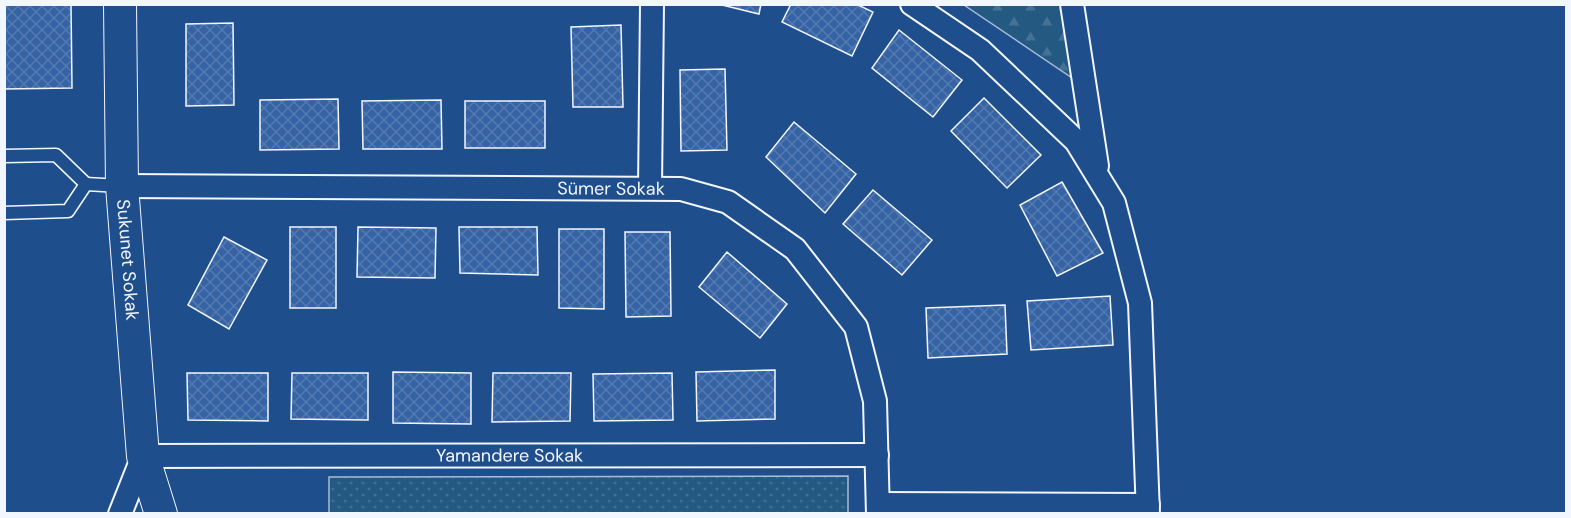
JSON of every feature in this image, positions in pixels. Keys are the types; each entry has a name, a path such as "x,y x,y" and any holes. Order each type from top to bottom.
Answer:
{"street":[{"name":"Sukunet Sokak","path":"120,4 122,186 143,456 160,513"},
{"path":"650,188 652,4"},
{"path":"878,509 1148,509 1140,303 1114,203 1076,141 981,50 912,4"},
{"path":"1072,4 1099,178"},
{"name":"Sümer Sokak","path":"122,186 650,188 681,189 728,202 795,249 856,327 875,401 878,509"},
{"name":"Yamandere Sokak","path":"143,456 877,455"},
{"path":"120,513 143,456"}],"lane":[{"path":"4,156 56,155 86,184 122,186"},
{"path":"4,213 68,211 86,184"}],"green space":[{"path":"964,5 1081,5 1087,88"},
{"path":"848,476 848,513 329,513 329,477"}],"building":[{"path":"4,4 71,4 72,88 4,89"},
{"path":"718,4 761,4 759,14"},
{"path":"791,4 856,4 873,12 852,56 782,22"},
{"path":"233,23 234,105 186,106 186,24"},
{"path":"621,25 623,107 573,107 571,27"},
{"path":"899,30 962,80 933,117 872,68"},
{"path":"725,69 727,150 681,151 680,70"},
{"path":"984,98 1041,155 1007,188 951,131"},
{"path":"338,99 339,149 260,150 260,100"},
{"path":"441,100 442,149 363,149 362,101"},
{"path":"465,101 545,101 545,148 465,148"},
{"path":"794,122 856,174 825,213 766,157"},
{"path":"1062,182 1103,253 1057,276 1020,205"},
{"path":"873,190 932,240 902,275 843,224"},
{"path":"290,227 336,227 336,308 290,308"},
{"path":"358,227 436,228 435,278 357,277"},
{"path":"459,227 537,227 538,275 460,273"},
{"path":"559,229 604,229 604,309 559,308"},
{"path":"625,232 670,232 671,316 626,317"},
{"path":"224,237 267,260 229,329 188,305"},
{"path":"727,252 787,304 760,338 699,287"},
{"path":"1110,296 1113,345 1031,350 1027,301"},
{"path":"1005,305 1007,354 928,358 926,308"},
{"path":"775,370 775,419 697,421 696,372"},
{"path":"393,372 471,373 471,424 393,423"},
{"path":"187,373 268,373 268,421 188,420"},
{"path":"292,373 368,373 368,420 291,419"},
{"path":"493,373 571,373 570,421 492,422"},
{"path":"672,373 673,420 594,421 593,374"}]}
